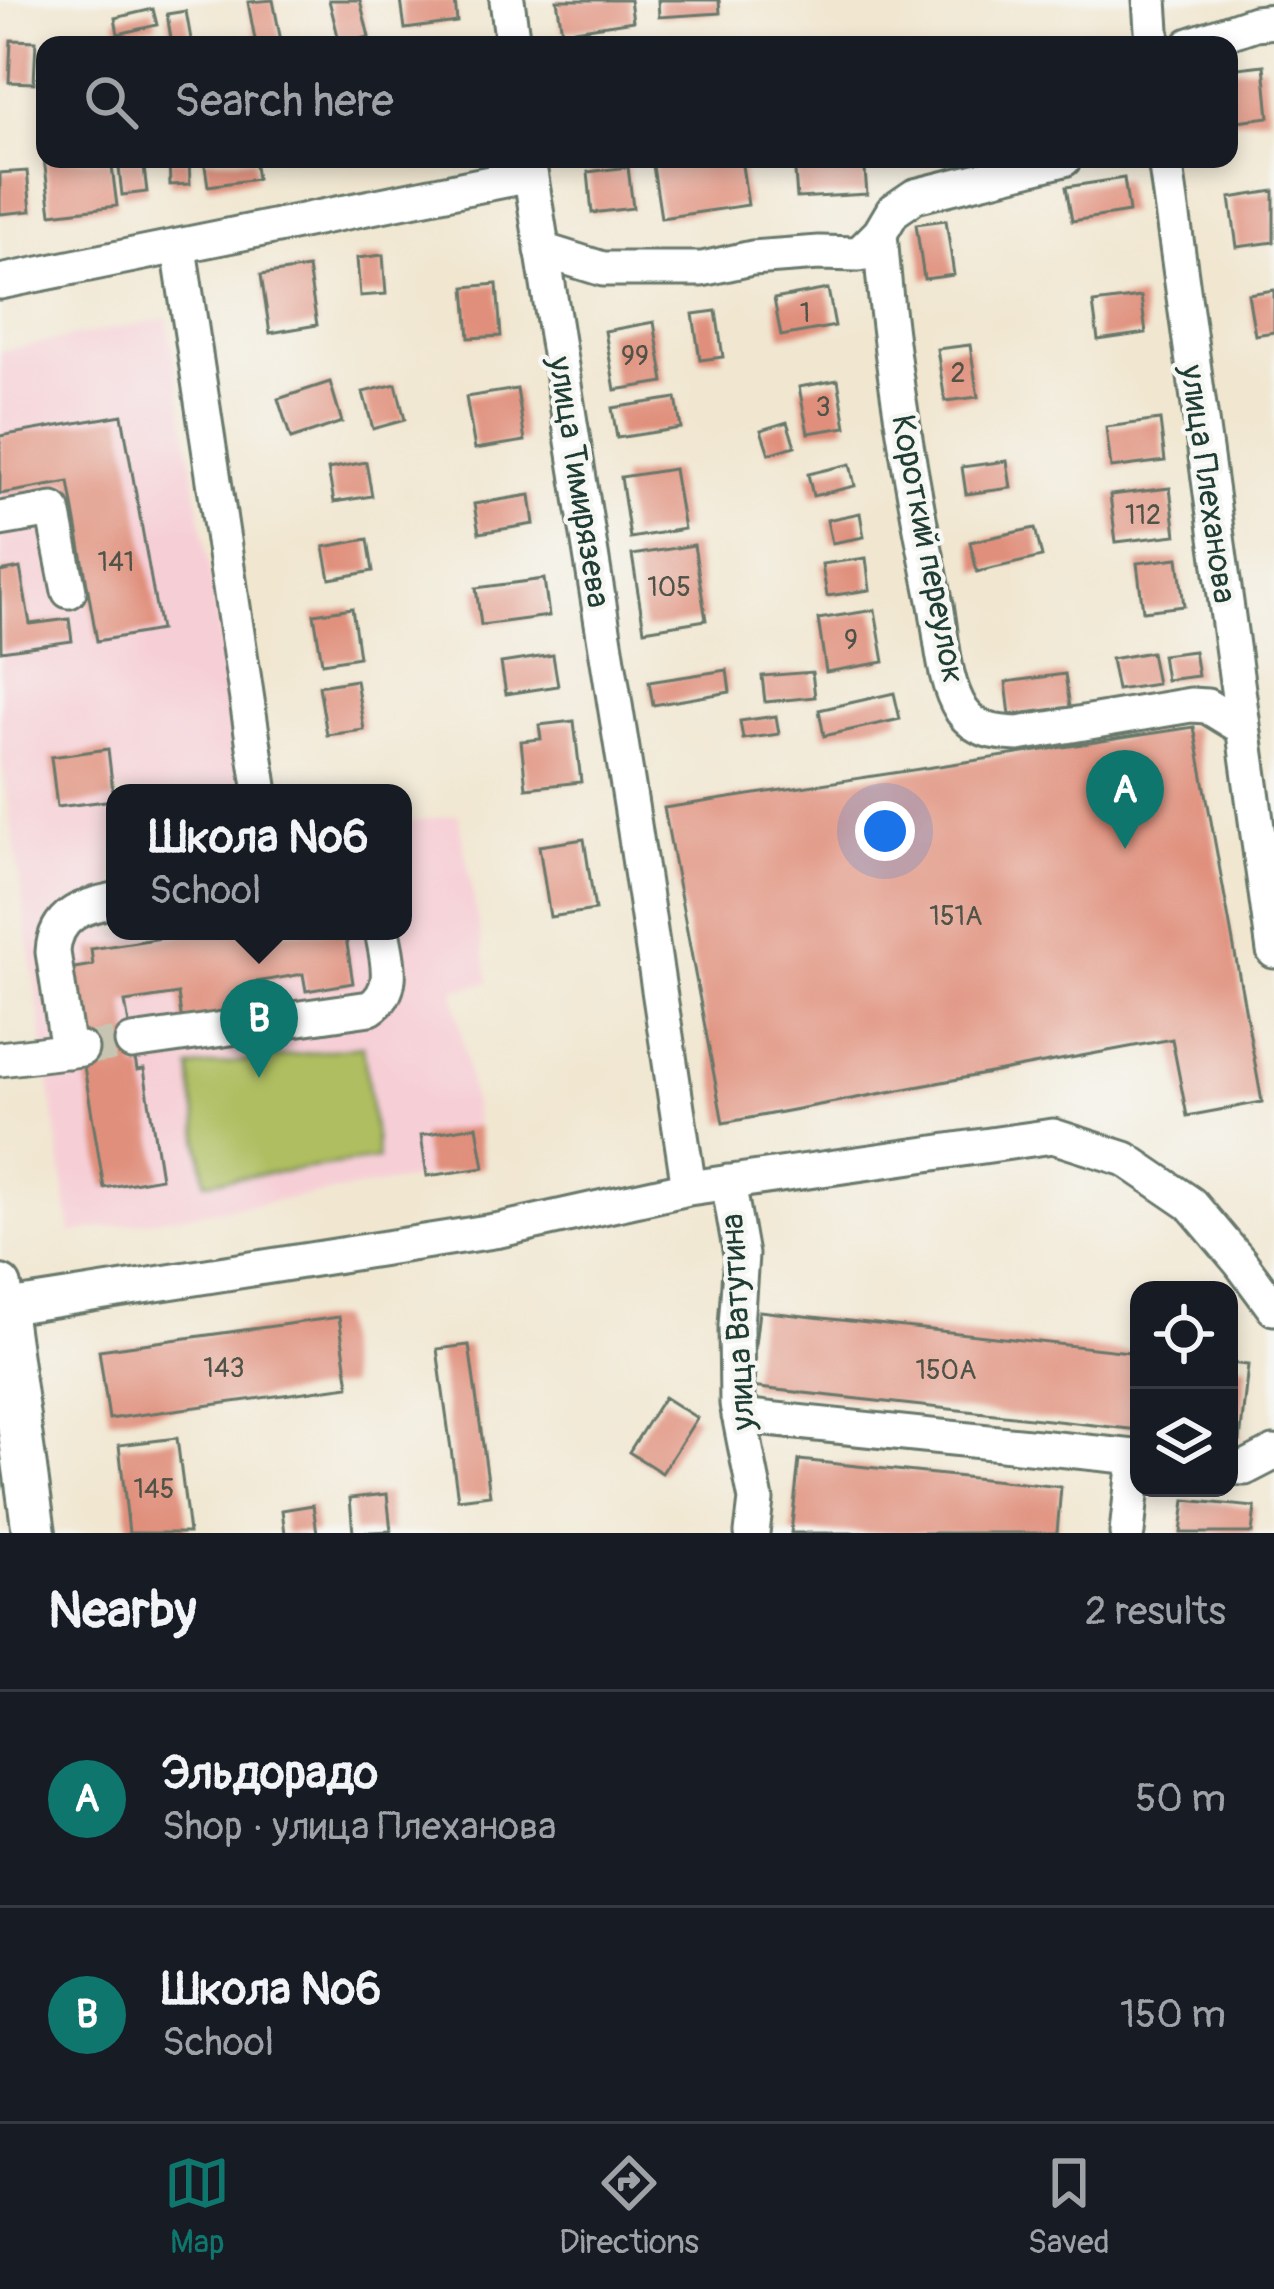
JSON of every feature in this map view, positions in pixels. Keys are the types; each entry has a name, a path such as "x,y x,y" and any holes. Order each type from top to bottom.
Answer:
{"main road":[{"path":"1,1298 34,1533"}],"street":[{"path":"507,0 512,36"},
{"path":"1150,0 1152,36"},
{"path":"1217,36 1274,21"},
{"path":"0,282 179,248 525,168"},
{"name":"улица Тимирязева","path":"529,168 689,1188"},
{"path":"542,250 603,269 702,269 752,258 859,254 893,211 915,196 1028,168"},
{"name":"улица Плеханова","path":"1166,168 1274,951"},
{"name":"Короткий переулок","path":"880,233 917,511 950,677 962,711 992,733 1018,734 1191,705 1207,706 1243,728"},
{"path":"179,248 260,784"},
{"path":"832,253 861,269 886,301"},
{"path":"0,519 53,510 69,591"},
{"path":"0,1060 75,1050 54,940 74,911 106,902"},
{"path":"132,1042 370,1008 386,994 384,940"},
{"path":"1,1298 500,1230 689,1188 1053,1136 1125,1159 1191,1204 1274,1308"},
{"name":"улица Ватутина","path":"728,1182 740,1255 739,1416 756,1500 752,1533"},
{"path":"739,1416 1130,1456"},
{"path":"1238,1468 1274,1454"},
{"path":"1127,1533 1132,1497"}],"shaded area":[{"path":"167,318 246,784 106,784 106,940 412,940 412,822 458,814 489,982 454,990 484,1168 71,1233 0,745 0,351"}],"green space":[{"path":"363,1046 378,1159 205,1182 190,1068"}],"building":[{"path":"273,0 280,36 254,36 248,2"},
{"path":"329,0 360,0 369,36 338,36"},
{"path":"401,0 455,0 457,22 405,29"},
{"path":"557,0 630,0 633,21 562,32"},
{"path":"658,0 719,0 720,13 659,17"},
{"path":"153,9 157,25 118,34 115,18"},
{"path":"186,11 190,36 171,36 167,14"},
{"path":"11,40 36,41 34,83 9,82"},
{"path":"1264,65 1269,117 1238,121 1238,68"},
{"path":"45,168 112,168 117,206 51,214"},
{"path":"119,168 144,168 147,192 122,195"},
{"path":"169,168 189,168 190,184 170,185"},
{"path":"205,168 255,168 257,179 208,186"},
{"path":"628,168 633,208 592,213 588,172"},
{"path":"653,168 742,168 748,205 661,218"},
{"path":"795,168 865,168 867,194 797,198"},
{"path":"27,171 31,211 0,214 0,173"},
{"path":"1124,178 1129,212 1072,221 1066,187"},
{"path":"1274,191 1274,242 1237,247 1230,198"},
{"path":"946,220 954,275 924,279 916,224"},
{"path":"383,255 386,294 360,296 357,258"},
{"path":"308,268 317,325 270,333 261,275"},
{"path":"497,284 501,336 469,338 465,287"},
{"path":"828,289 835,326 781,336 774,299"},
{"path":"1274,290 1274,332 1255,335 1248,294"},
{"path":"1141,297 1146,333 1098,340 1093,303"},
{"path":"716,311 723,357 700,360 693,314"},
{"path":"654,322 664,382 615,390 605,331"},
{"path":"970,345 978,397 945,401 937,349"},
{"path":"838,380 846,427 808,433 799,387"},
{"path":"330,382 342,422 291,439 278,399"},
{"path":"396,384 405,420 373,429 363,392"},
{"path":"517,389 525,441 475,449 466,397"},
{"path":"676,398 681,428 617,438 612,408"},
{"path":"122,415 160,630 97,641 69,482 0,494 0,436"},
{"path":"1160,420 1165,461 1111,468 1106,427"},
{"path":"787,422 795,446 769,454 761,430"},
{"path":"1007,461 1011,488 966,494 962,467"},
{"path":"366,462 372,496 334,502 328,469"},
{"path":"850,464 855,486 813,496 808,474"},
{"path":"674,469 684,529 630,538 621,477"},
{"path":"1170,488 1176,535 1116,542 1110,495"},
{"path":"530,495 534,524 479,533 474,504"},
{"path":"860,513 864,537 832,543 827,520"},
{"path":"1035,528 1042,557 977,572 970,542"},
{"path":"368,539 373,571 330,579 324,547"},
{"path":"694,545 706,620 644,630 632,555"},
{"path":"866,558 870,590 827,596 822,564"},
{"path":"1178,558 1184,606 1143,611 1137,563"},
{"path":"20,568 30,624 69,619 72,641 1,651 0,572"},
{"path":"544,579 549,616 481,625 476,588"},
{"path":"352,608 359,657 322,663 314,614"},
{"path":"875,610 884,662 826,672 818,619"},
{"path":"1194,651 1198,676 1166,680 1162,655"},
{"path":"1151,652 1157,684 1117,690 1111,659"},
{"path":"553,655 558,686 506,694 501,663"},
{"path":"727,670 730,692 653,705 649,682"},
{"path":"812,672 815,697 765,702 762,676"},
{"path":"1065,674 1070,707 1010,715 1006,682"},
{"path":"356,680 364,730 327,735 319,686"},
{"path":"894,693 900,719 824,736 819,710"},
{"path":"776,716 779,734 743,739 740,721"},
{"path":"574,721 581,782 526,788 521,741 541,739 539,725"},
{"path":"1194,727 1262,1102 1187,1116 1172,1039 723,1123 664,808"},
{"path":"108,749 112,784 106,784 106,801 57,807 51,757"},
{"path":"584,839 595,910 550,917 539,846"},
{"path":"149,940 346,940 353,983 306,991 303,974 250,983 254,1011 182,1022 178,994 125,1002 137,1070 144,1069 161,1178 104,1188 68,969 93,965 91,949"},
{"path":"477,1126 484,1168 427,1176 421,1135"},
{"path":"759,1311 1130,1352 1130,1429 750,1387"},
{"path":"339,1317 349,1386 109,1419 99,1350"},
{"path":"469,1345 490,1495 458,1499 437,1349"},
{"path":"1238,1364 1248,1365 1238,1441"},
{"path":"664,1397 697,1418 662,1473 629,1452"},
{"path":"177,1438 189,1533 129,1533 119,1445"},
{"path":"799,1460 1061,1487 1057,1533 791,1533"},
{"path":"387,1494 391,1531 353,1533 350,1498"},
{"path":"1185,1500 1255,1507 1252,1533 1181,1533"},
{"path":"313,1505 317,1533 285,1533 282,1510"}],"tunnel":[{"path":"81,1049 132,1042"}],"place":[{"name":"Эльдорадо","path":"1125,849"},
{"name":"Школа №6","path":"259,1078"}]}
